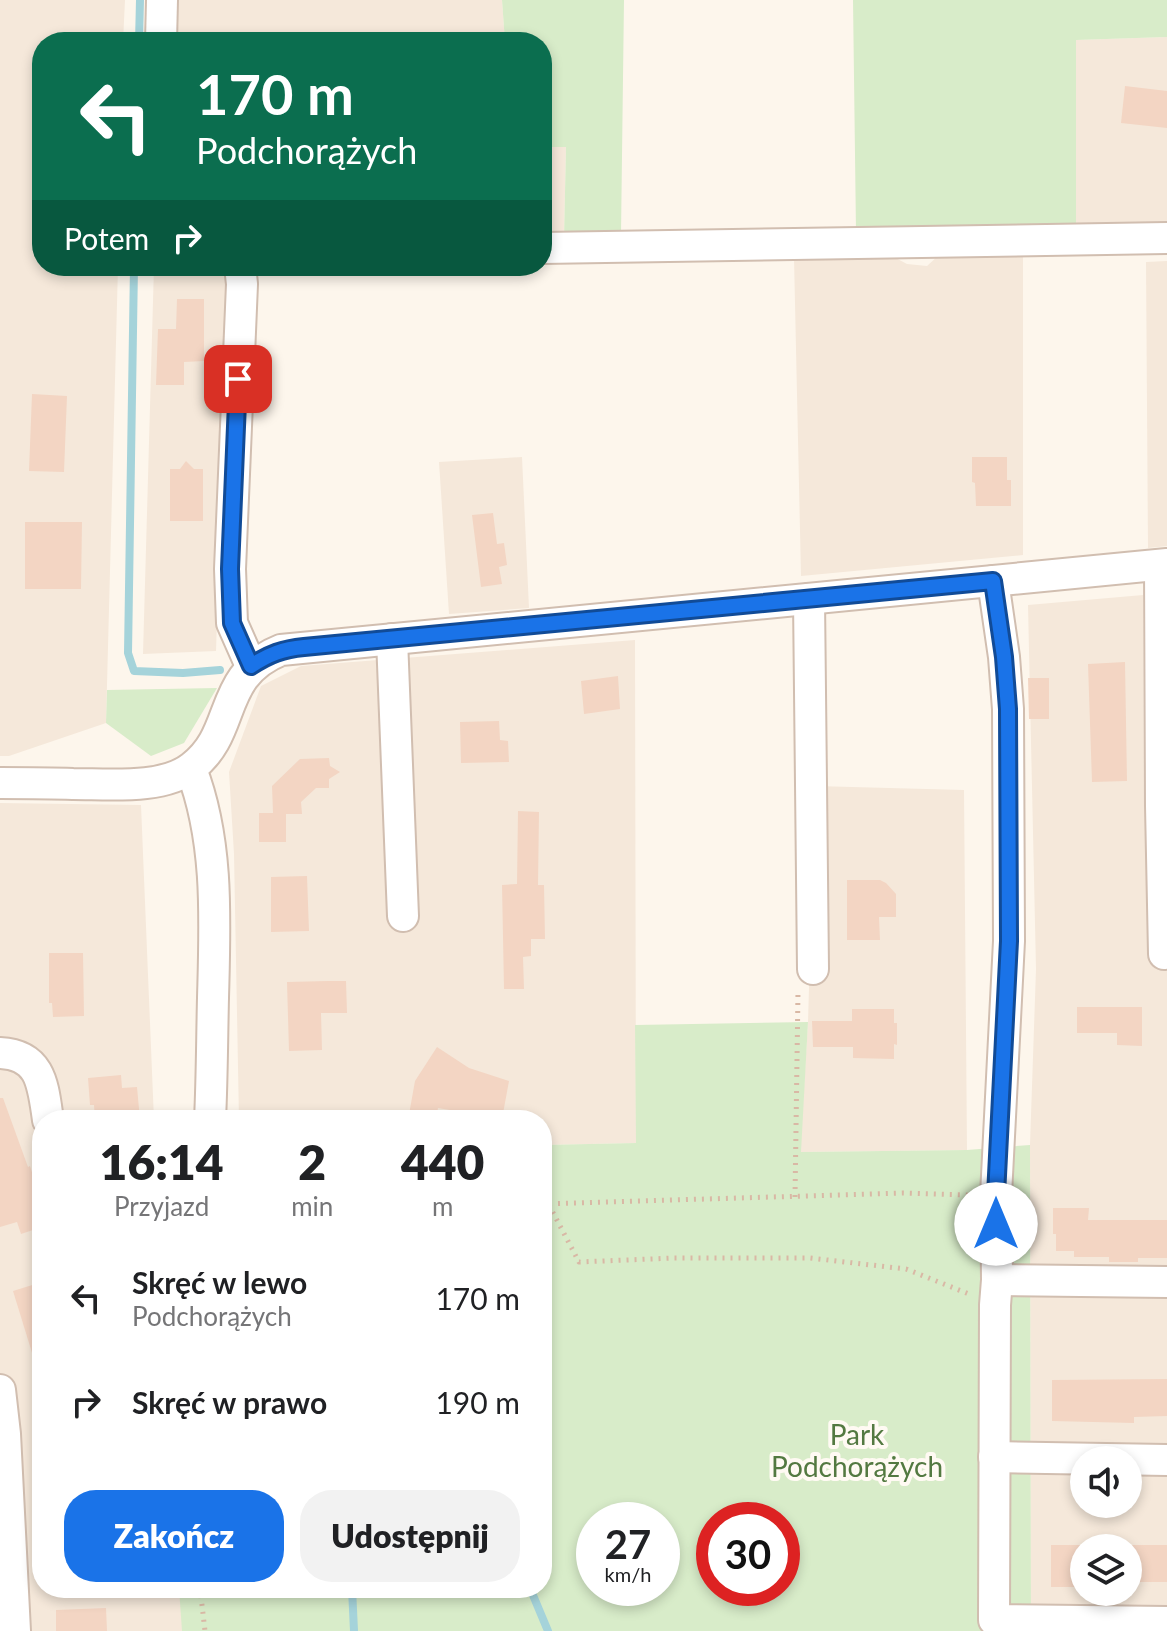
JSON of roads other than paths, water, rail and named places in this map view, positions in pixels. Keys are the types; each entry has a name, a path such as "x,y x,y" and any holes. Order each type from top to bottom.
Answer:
{"street":[{"path":"161,32 162,0"},
{"path":"552,248 1167,238"},
{"path":"241,276 230,569 232,623 251,666"},
{"path":"0,783 135,785 166,779 191,769 214,743 241,679 251,666 281,650 1163,564 1160,791 1164,954"},
{"path":"993,581 1008,709 1009,941 996,1195 994,1620 1167,1622"},
{"path":"809,599 813,966"},
{"path":"392,639 403,916"},
{"path":"191,769 206,817 214,897 210,1110"},
{"path":"0,1053 14,1053 32,1064 42,1081 46,1110"},
{"path":"996,1293 1167,1282"},
{"path":"0,1390 15,1631"},
{"path":"994,1457 1167,1460"}],"waterway":[{"path":"139,32 140,0"},
{"path":"134,276 128,653 134,671 183,673 220,670"},
{"path":"352,1598 354,1631"},
{"path":"534,1598 548,1631"}],"park label":[{"name":"Park Podchorążych","path":"857,1451"}]}
